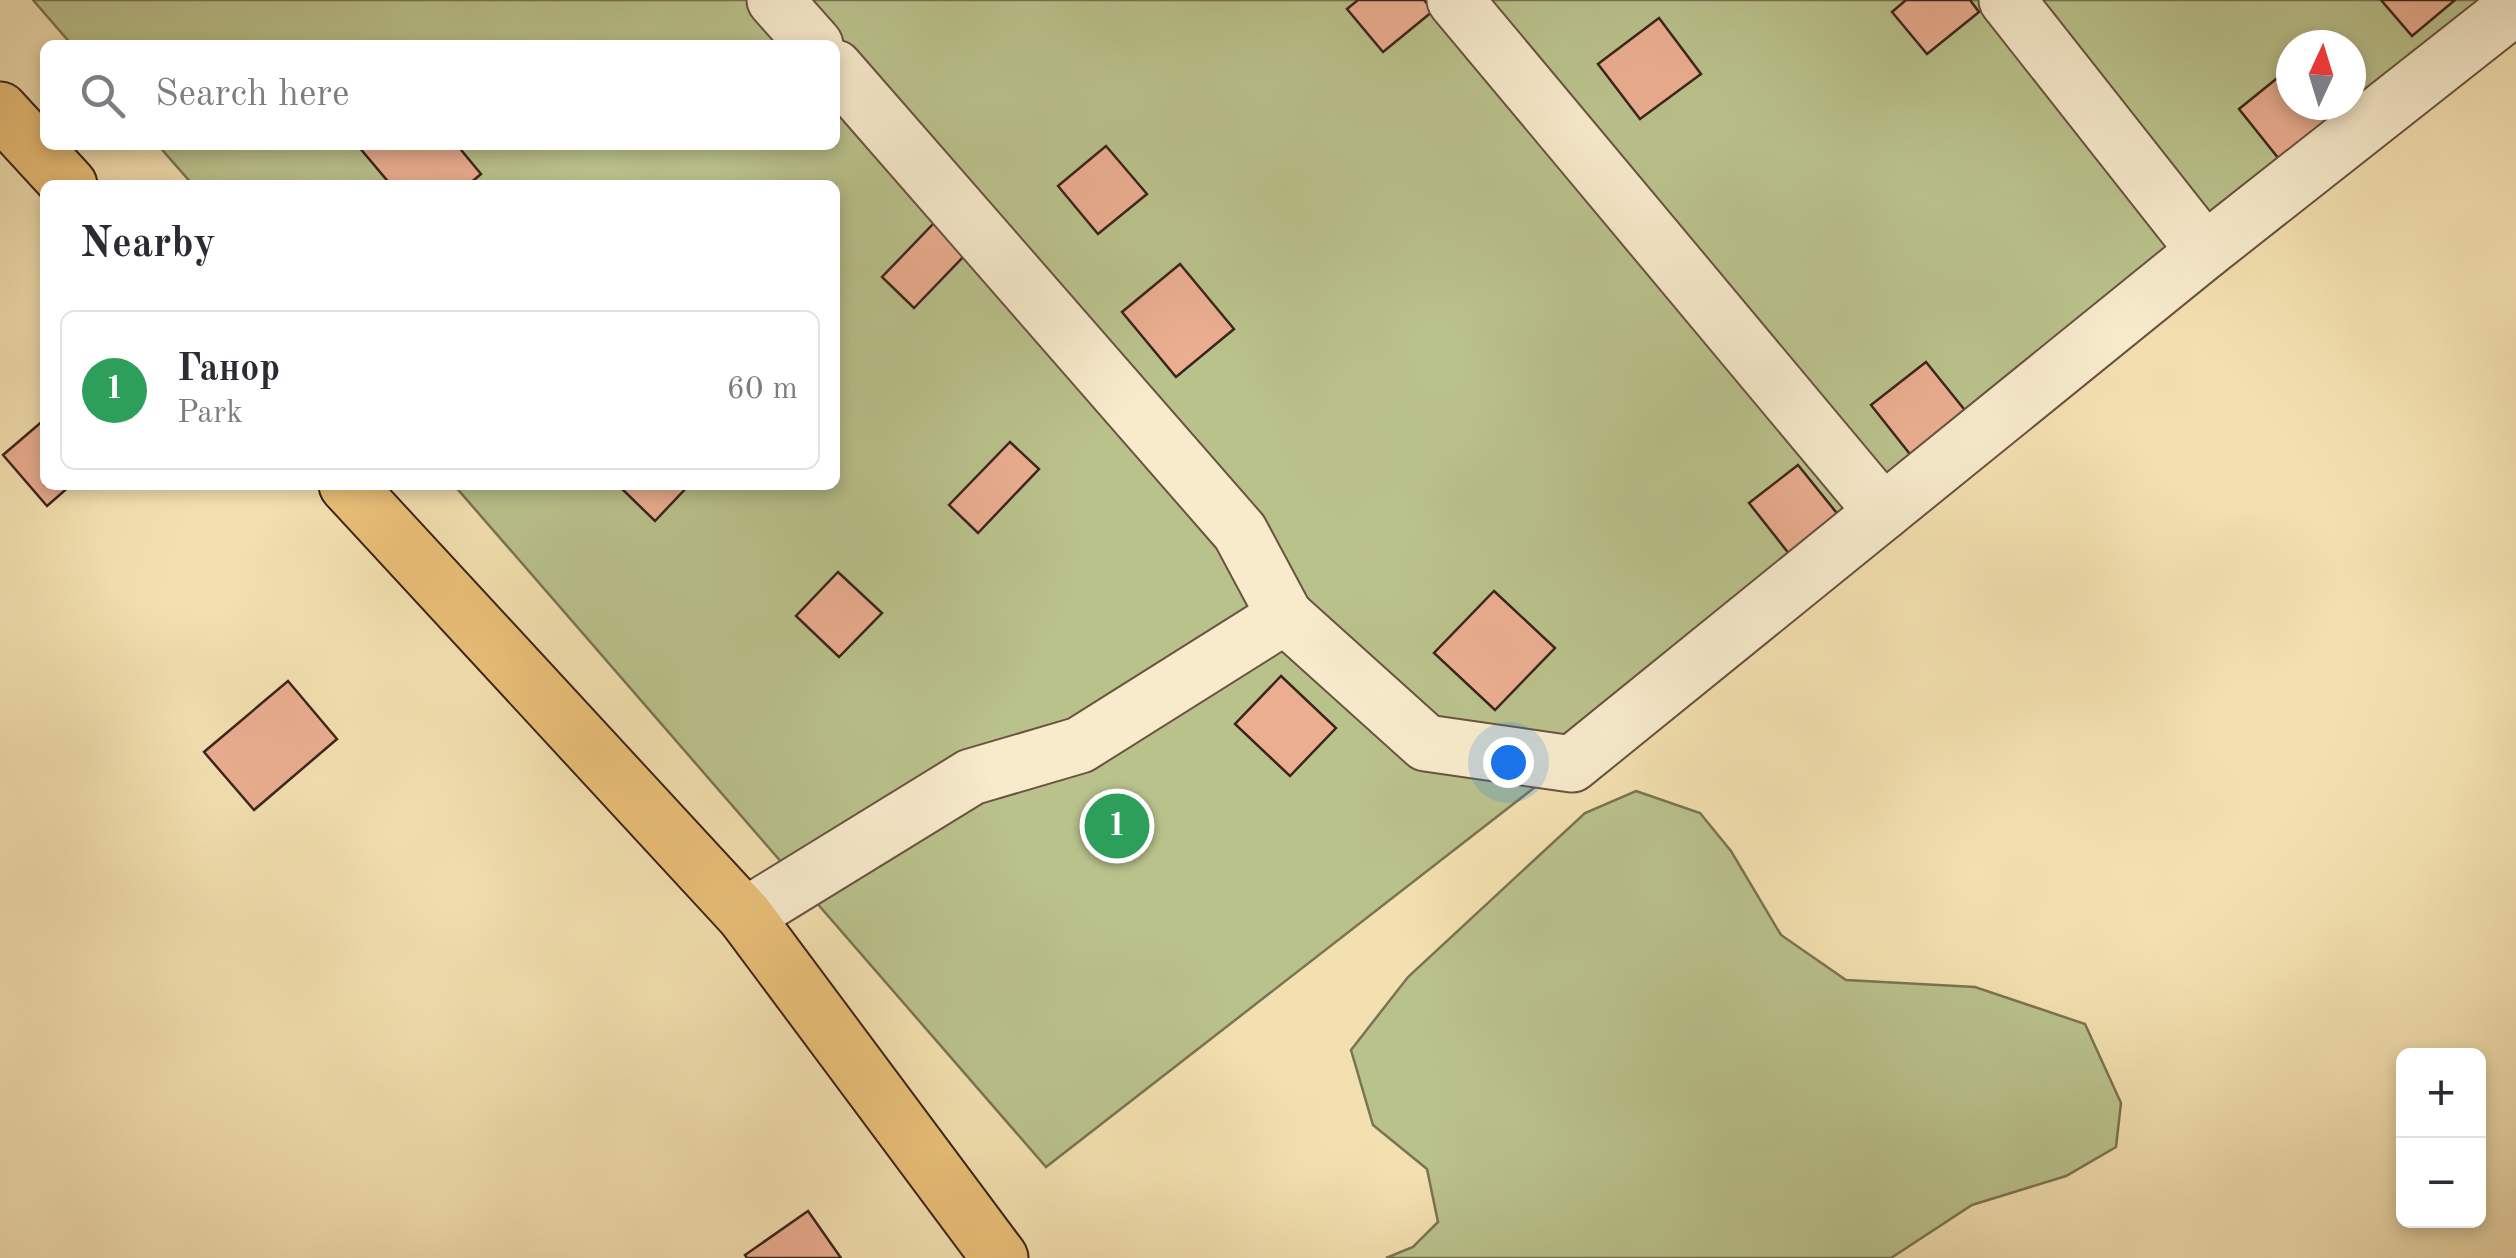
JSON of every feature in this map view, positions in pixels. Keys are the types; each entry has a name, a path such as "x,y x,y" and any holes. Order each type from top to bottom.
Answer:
{"main road":[{"path":"0,110 64,180"},
{"path":"352,490 746,916 1000,1258"}],"street":[{"path":"775,0 810,40"},
{"path":"1455,0 1883,512"},
{"path":"2007,0 2205,252"},
{"path":"840,74 1240,532 1285,616 1426,743 1572,764 2516,6"},
{"path":"746,916 971,777 1080,745 1285,616"}],"green space":[{"path":"33,0 2516,0 2516,25 1046,1167 458,490 840,490 840,180 189,180 162,150 840,150 840,40 68,40"},
{"path":"1636,791 1700,813 1731,851 1781,935 1846,980 1975,987 2085,1024 2121,1103 2116,1147 2066,1176 1972,1205 1891,1258 1386,1258 1413,1247 1438,1222 1427,1169 1373,1125 1351,1050 1408,977 1585,813"}],"building":[{"path":"1358,0 1424,0 1433,11 1383,52 1347,9"},
{"path":"1906,0 1970,0 1979,12 1927,54 1892,12"},
{"path":"2381,0 2455,0 2412,36"},
{"path":"1659,18 1701,74 1640,119 1598,64"},
{"path":"2276,79 2276,120 2340,120 2344,125 2287,169 2239,109"},
{"path":"1106,146 1147,194 1098,234 1058,186"},
{"path":"362,150 461,150 481,174 474,180 387,180"},
{"path":"934,223 966,254 914,308 882,277"},
{"path":"1180,264 1234,329 1176,377 1122,312"},
{"path":"1926,362 1972,419 1917,463 1871,405"},
{"path":"40,423 40,490 65,490 47,506 3,455"},
{"path":"1010,442 1039,469 978,533 949,505"},
{"path":"1798,465 1840,517 1790,555 1749,503"},
{"path":"623,490 684,490 655,521"},
{"path":"838,572 882,613 839,657 796,616"},
{"path":"1494,591 1555,648 1495,710 1434,653"},
{"path":"1281,676 1336,728 1290,776 1235,724"},
{"path":"288,681 337,739 254,810 204,752"},
{"path":"808,1211 841,1258 747,1258 745,1255"}],"place":[{"name":"Ганор","path":"1117,826"}]}
